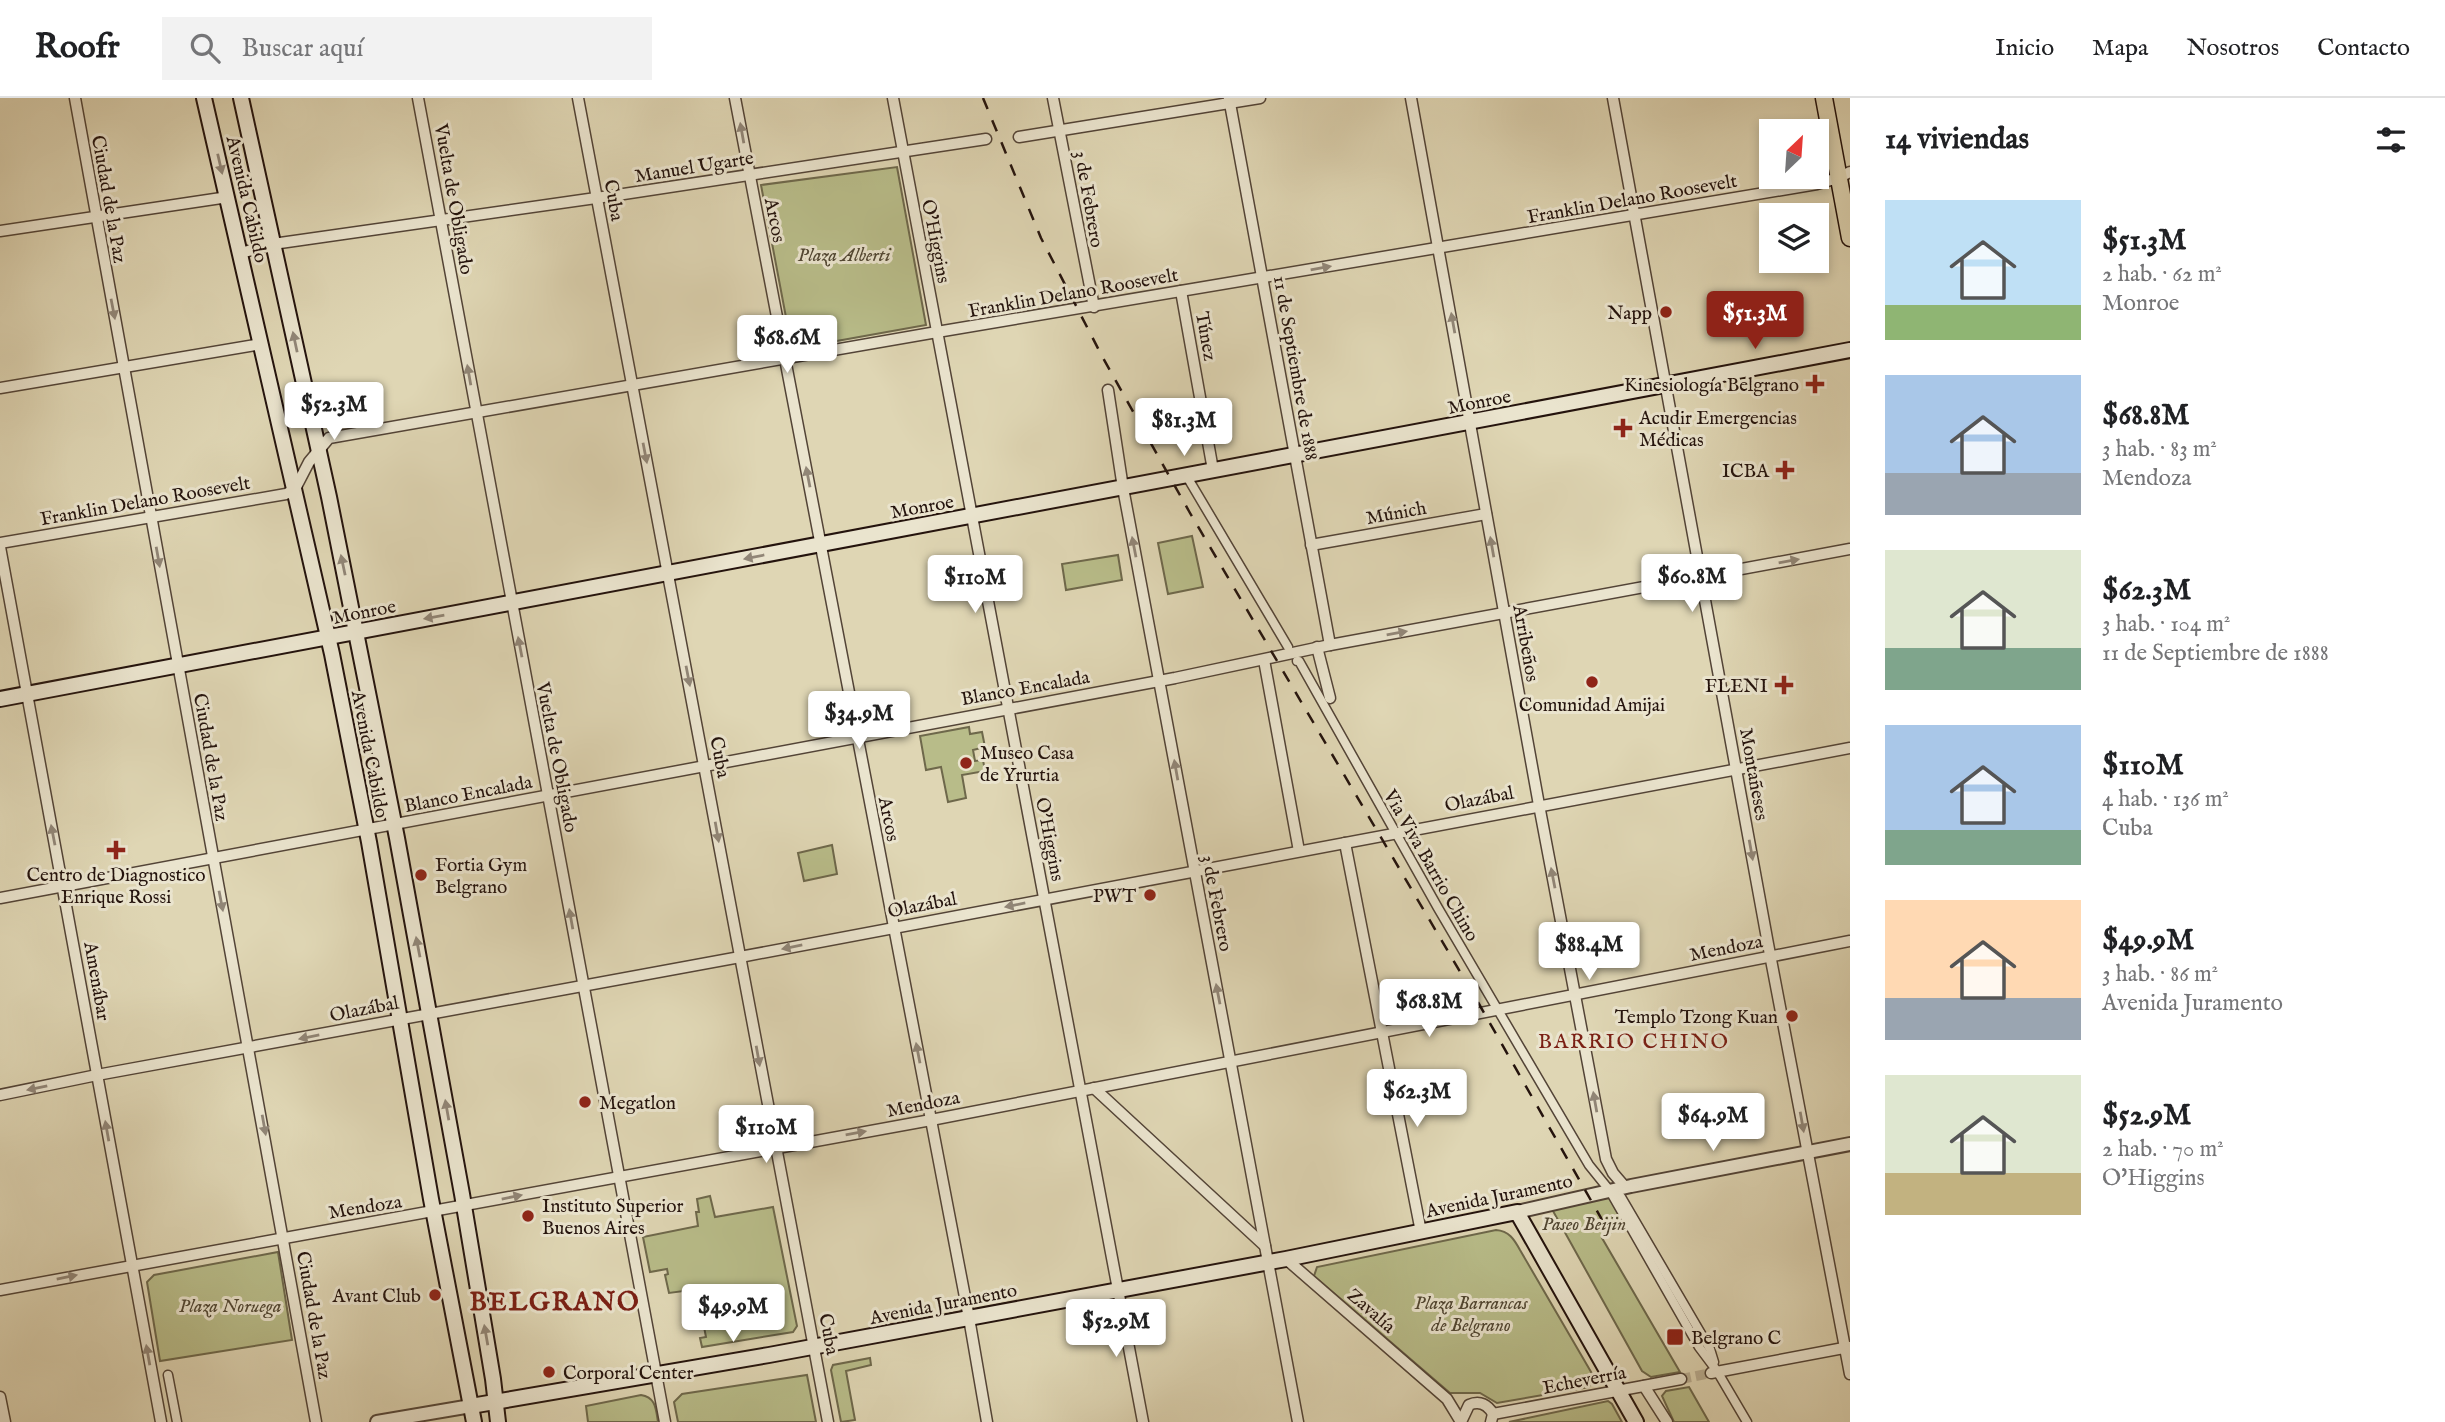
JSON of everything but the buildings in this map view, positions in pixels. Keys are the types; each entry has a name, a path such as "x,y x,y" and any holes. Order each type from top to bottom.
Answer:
{"main road":[{"name":"Avenida Cabildo","path":"204,98 328,637 366,830 434,1212 475,1406 474,1422"},
{"name":"Avenida Cabildo","path":"240,98 318,450 395,825 464,1206 498,1422"},
{"path":"1824,98 1844,175 1850,239"},
{"name":"Monroe","path":"0,699 1850,350"},
{"path":"1517,1212 1636,1422"},
{"name":"Avenida Juramento","path":"475,1406 657,1376 1286,1259 1517,1212"}],"street":[{"name":"Ciudad de la Paz","path":"75,98 316,1422"},
{"name":"Vuelta de Obligado","path":"418,98 665,1422"},
{"name":"Cuba","path":"578,98 828,1422"},
{"name":"Arcos","path":"735,98 987,1422"},
{"name":"O'Higgins","path":"893,98 1143,1422"},
{"name":"3 de Febrero","path":"1053,98 1094,306"},
{"path":"1019,137 1230,100 1260,98"},
{"name":"Arribeños","path":"1411,98 1606,1159 1625,1187"},
{"name":"Montañeses","path":"1613,98 1770,956 1847,1347 1850,1374"},
{"name":"11 de Septiembre de 1888","path":"1230,100 1330,645"},
{"name":"Manuel Ugarte","path":"241,253 273,244 986,139"},
{"name":"Franklin Delano Roosevelt","path":"318,450 329,438 937,332 1634,216 1824,183 1844,175"},
{"path":"0,231 228,197"},
{"name":"Túnez","path":"1181,291 1213,470"},
{"path":"0,388 261,344"},
{"name":"3 de Febrero","path":"1108,390 1123,488 1298,1422"},
{"path":"295,489 318,450"},
{"path":"1186,475 1288,647"},
{"name":"Franklin Delano Roosevelt","path":"0,545 286,494 295,489"},
{"name":"Múnich","path":"1311,545 1486,514"},
{"name":"Amenábar","path":"0,545 161,1422"},
{"name":"Blanco Encalada","path":"0,898 1850,549"},
{"path":"1317,648 1331,698"},
{"path":"1264,660 1299,851"},
{"name":"Via Viva Barrio Chino","path":"1297,661 1589,1165 1602,1177 1611,1191 1622,1197 1637,1231"},
{"name":"Olazábal","path":"0,1095 1850,748"},
{"path":"1345,843 1421,1232"},
{"name":"Mendoza","path":"0,1290 931,1120 1850,941"},
{"path":"1094,1088 1265,1247"},
{"name":"Avenida Juramento","path":"1517,1212 1625,1187 1850,1144"},
{"path":"1602,1177 1613,1173"},
{"path":"1637,1231 1659,1276 1710,1349 1714,1372 1747,1422"},
{"path":"1637,1231 1669,1279 1682,1309"},
{"name":"Zavalía","path":"1286,1259 1447,1399 1461,1422"},
{"path":"1714,1372 1847,1347"},
{"path":"169,1376 177,1422"},
{"name":"Echeverría","path":"1461,1422 1466,1408 1472,1403 1485,1405 1492,1418 1681,1379"},
{"path":"1644,1386 1667,1422"},
{"path":"0,1397 5,1422"},
{"path":"377,1422 475,1406"}],"green space":[{"name":"Plaza Alberti","path":"897,167 926,325 792,349 761,185"},
{"path":"1192,536 1203,587 1168,594 1158,543"},
{"path":"1118,555 1122,580 1066,590 1062,564"},
{"path":"969,727 970,734 982,732 985,747 973,750 975,761 983,760 985,771 962,775 966,798 948,802 941,767 926,770 920,736"},
{"path":"832,845 837,874 804,881 798,853"},
{"name":"Paseo Beijin","path":"1612,1194 1627,1223 1602,1238 1680,1372 1651,1377 1642,1371 1553,1211"},
{"path":"710,1196 715,1217 773,1207 797,1326 793,1332 702,1347 700,1338 706,1337 702,1317 696,1317 691,1290 669,1293 665,1275 668,1274 667,1269 650,1272 643,1237 698,1226 697,1199"},
{"name":"Plaza Barrancas de Belgrano","path":"1496,1230 1508,1234 1518,1246 1594,1377 1589,1387 1497,1403 1480,1393 1450,1393 1314,1276 1317,1267"},
{"name":"Plaza Noruega","path":"278,1252 292,1340 160,1361 147,1282 154,1275"},
{"path":"870,1358 871,1365 846,1371 855,1420 841,1422 831,1370 833,1365"},
{"path":"807,1375 816,1422 678,1422 674,1402 682,1394"},
{"path":"1689,1387 1709,1422 1674,1422 1662,1396 1666,1391"},
{"path":"641,1395 652,1401 658,1422 588,1422 586,1406"},
{"path":"1608,1401 1622,1422 1509,1422"}],"tunnel":[{"path":"1681,1379 1711,1373"}],"railway":[{"path":"983,98 1041,238 1103,358 1190,513 1479,1004 1609,1232"}],"place":[{"name":"Napp","path":"1666,312"},
{"name":"Kinesiología Belgrano","path":"1815,384"},
{"name":"Acudir Emergencias Médicas","path":"1623,428"},
{"name":"ICBA","path":"1785,470"},
{"name":"Comunidad Amijai","path":"1592,682"},
{"name":"FLENI","path":"1784,685"},
{"name":"Museo Casa de Yrurtia","path":"966,763"},
{"name":"Centro de Diagnostico Enrique Rossi","path":"116,850"},
{"name":"Fortia Gym Belgrano","path":"421,875"},
{"name":"PWT","path":"1150,895"},
{"name":"Templo Tzong Kuan","path":"1792,1016"},
{"name":"Megatlon","path":"585,1102"},
{"name":"Instituto Superior Buenos Aires","path":"528,1216"},
{"name":"Avant Club","path":"435,1295"},
{"name":"Belgrano C","path":"1675,1337"},
{"name":"Corporal Center","path":"549,1372"}],"district":[{"name":"BARRIO CHINO","path":"1634,1041"},
{"name":"BELGRANO","path":"555,1301"}]}
